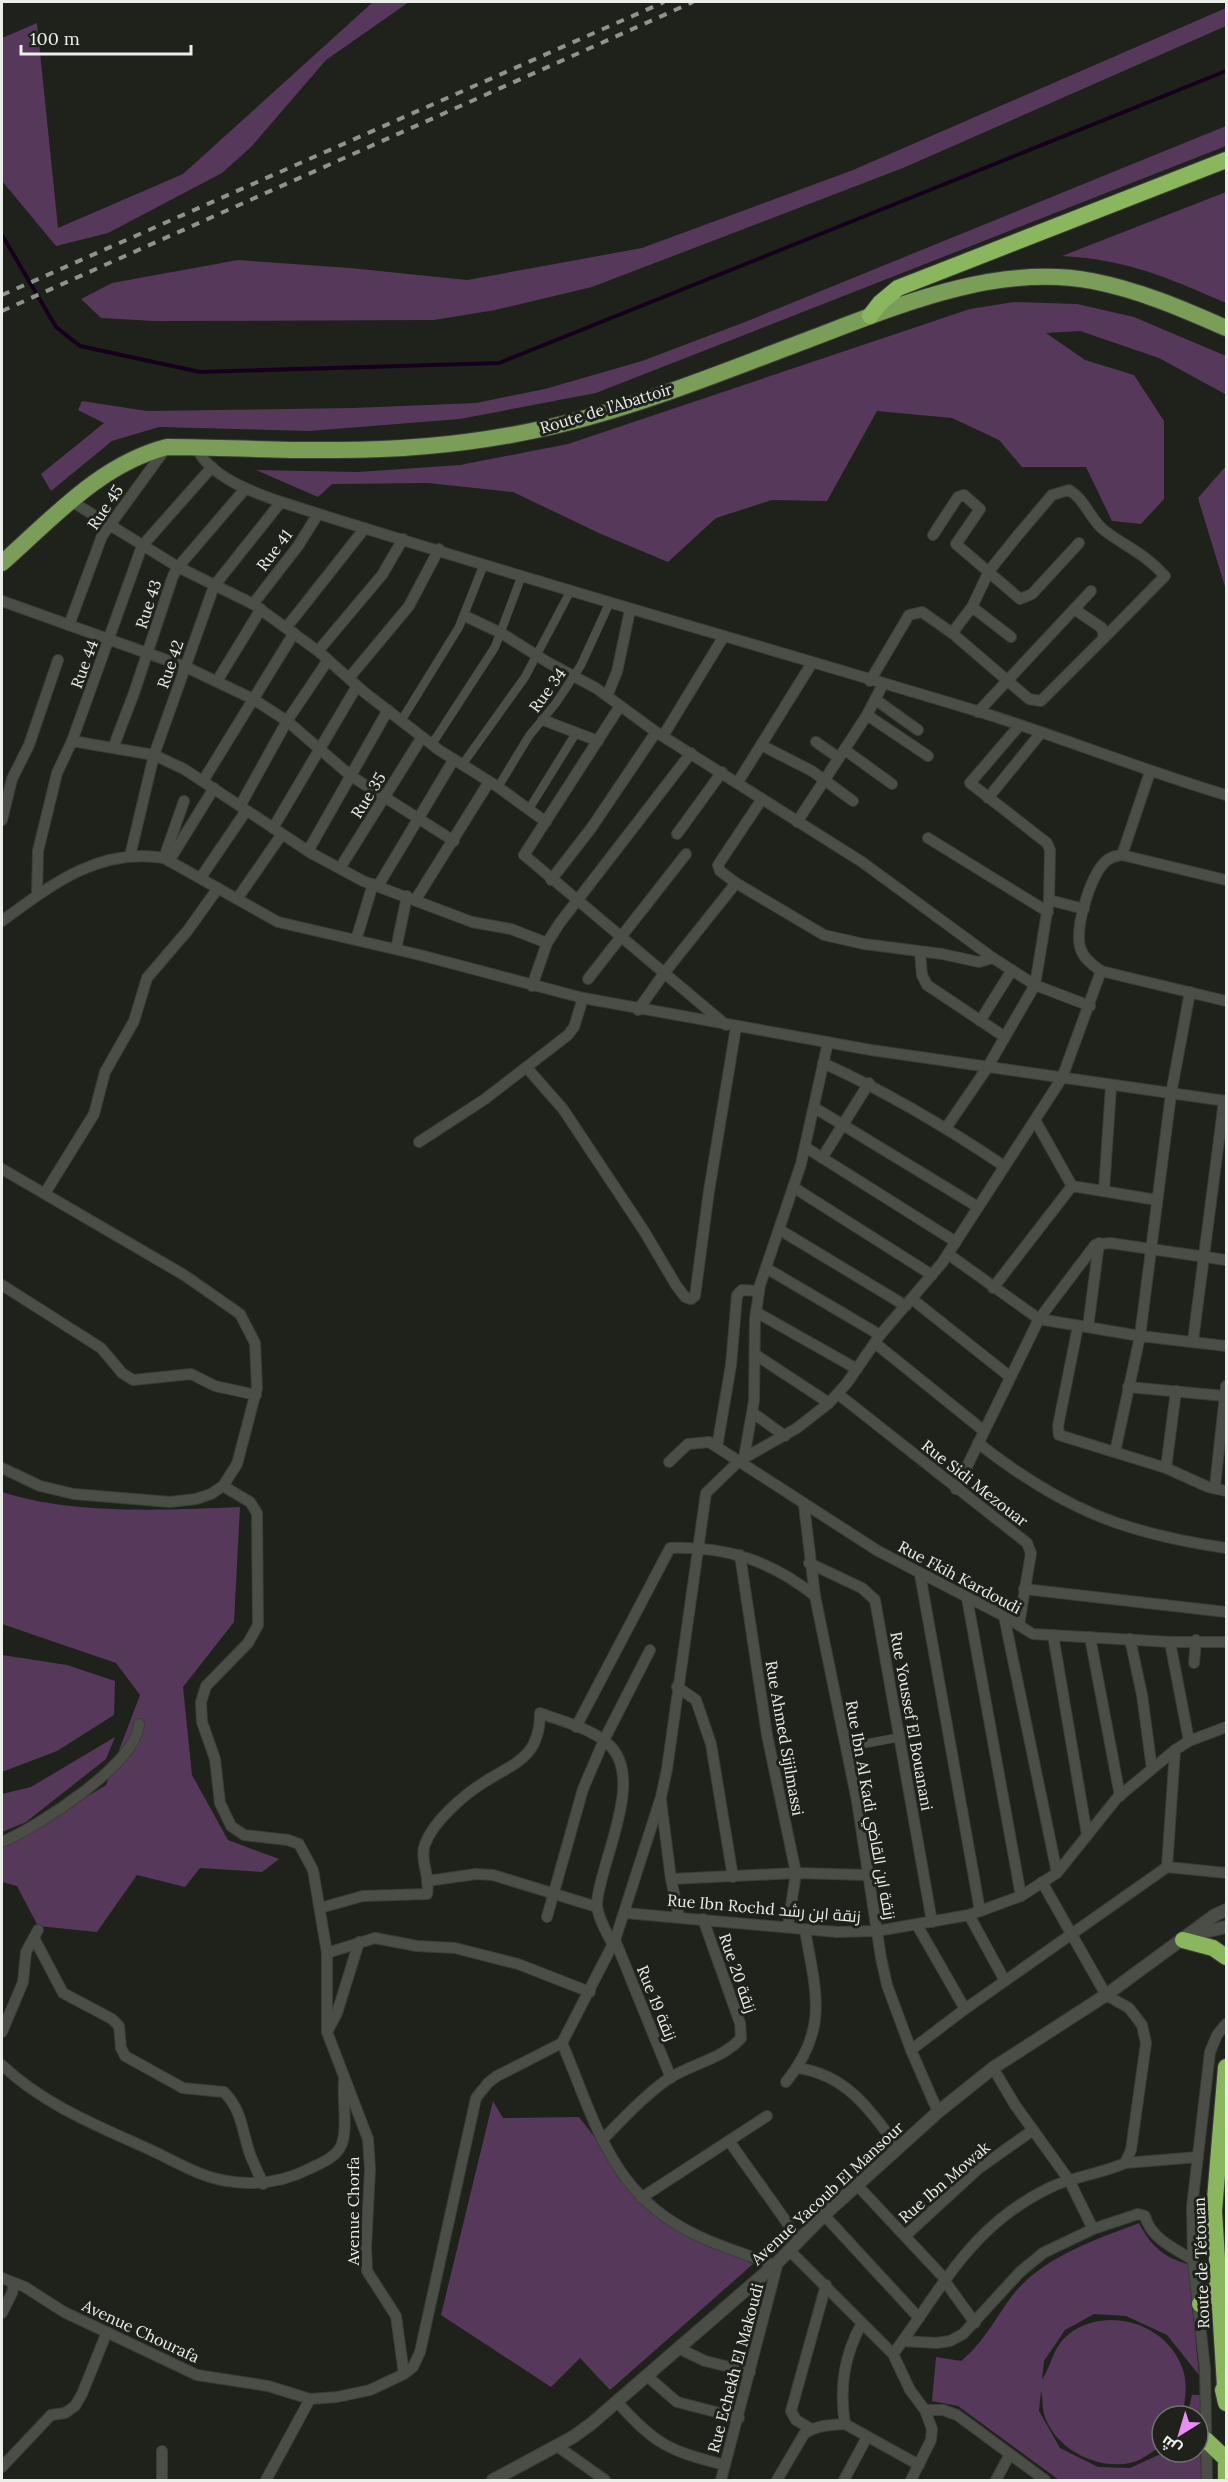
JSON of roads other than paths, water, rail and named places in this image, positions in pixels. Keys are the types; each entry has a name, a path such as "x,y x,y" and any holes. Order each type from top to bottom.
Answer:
{"highway":[{"path":"870,316 880,303 898,288 1028,235 1227,160"},
{"path":"1186,1938 1214,1948 1227,1957"},
{"name":"Route de Tétouan","path":"1225,2391 1214,2211 1227,2067"},
{"path":"1200,2304 1218,2286"},
{"path":"1210,2444 1227,2459"},
{"path":"1226,2481 1227,2465"}],"main road":[{"name":"Route de l’Abattoir","path":"2,563 71,501 121,463 143,453 167,447 338,450 419,447 551,427 641,400 870,316 943,292 998,281 1050,278 1090,280 1163,301 1227,328"}],"street":[{"name":"Rue 45","path":"69,625 94,555 109,524 167,447"},
{"path":"196,447 201,457 212,467 245,489 281,502 404,538 609,604 812,663 872,676 883,684 978,712 1150,772 1227,795"},
{"name":"Rue 44","path":"37,896 38,851 57,773 72,741 142,546 212,467"},
{"name":"Rue 43","path":"113,748 178,567 245,489"},
{"path":"872,676 882,657 914,612 927,614 1029,699 1041,701 1165,576 1139,551 1104,530 1080,497 1069,490 1052,495 989,571 972,607 952,633"},
{"path":"933,535 958,497 964,495 980,509 956,544 1023,599 1032,594 1079,543"},
{"path":"71,501 178,567 257,607 318,651 422,737 494,784 546,822"},
{"name":"Rue 42","path":"130,855 154,755 214,586 281,502"},
{"name":"Rue 41","path":"217,681 257,607 318,514"},
{"path":"203,781 253,699 290,631 365,528"},
{"path":"318,651 382,575 404,538"},
{"path":"237,899 277,831 353,682 409,606 439,549"},
{"path":"401,721 465,616 484,564"},
{"path":"432,744 489,656 501,633 522,575"},
{"path":"356,940 376,885 417,820 458,762 538,656 571,590"},
{"path":"978,712 1091,591"},
{"path":"2,601 148,652 186,667 253,699 287,721 351,776 417,820 454,841"},
{"name":"Rue 34","path":"494,784 574,676 589,651 609,604"},
{"path":"972,607 1011,637"},
{"path":"1074,609 1102,628 1104,638"},
{"path":"607,696 617,672 630,610"},
{"path":"465,616 501,633 607,696 660,734 862,862 993,958 1035,985 1090,1006"},
{"path":"551,880 660,734 724,636"},
{"path":"2,820 12,779 29,745 58,660"},
{"path":"201,877 243,809 287,721 328,660"},
{"path":"738,782 812,663"},
{"path":"797,822 867,716 883,684"},
{"path":"876,700 918,730"},
{"path":"620,706 524,855 551,880 731,1026"},
{"path":"308,851 388,710"},
{"path":"867,716 928,756"},
{"path":"543,720 598,741"},
{"path":"946,1128 987,1068 1035,985 1048,912 1050,850 1047,843 1030,828 971,786 970,780 1019,726"},
{"path":"529,810 576,733"},
{"path":"988,798 1041,734"},
{"name":"Rue 35","path":"340,868 422,737"},
{"path":"72,741 154,755 203,781 308,851 340,868 376,885 472,922 511,929 547,943"},
{"path":"816,742 892,783"},
{"path":"761,745 799,763 853,801"},
{"path":"532,986 547,943 577,899 691,753"},
{"path":"676,834 722,772"},
{"path":"1122,855 1150,772"},
{"path":"396,949 412,898 494,784"},
{"path":"167,860 214,788"},
{"path":"762,799 718,865 723,874 736,883 824,934 864,944 980,962 993,958"},
{"path":"167,860 184,801"},
{"path":"928,838 1048,912"},
{"path":"588,979 686,854"},
{"path":"2,921 58,879 82,867 130,855 167,860 278,922 396,949 583,998 638,1010 987,1068 1225,1101 1193,1341"},
{"path":"1227,880 1122,855 1111,857 1101,867 1084,909 1079,944 1085,957 1101,971 1227,1001"},
{"path":"638,1010 664,972 736,883"},
{"path":"45,1193 94,1114 105,1072 134,1021 144,983 188,930 218,888"},
{"path":"1049,900 1084,909"},
{"path":"920,952 922,975 927,985 1005,1037"},
{"path":"980,1021 1012,970"},
{"path":"266,2481 310,2399 361,2393 405,2374 413,2367 420,2352 475,2102 485,2086 498,2076 562,2043 614,1942 661,1797 706,1493 741,1460 785,1436 829,1403 857,1369 877,1339 948,1254 1062,1078 1101,971"},
{"path":"1115,1452 1140,1336 1153,1249 1171,1094 1190,992"},
{"path":"419,1142 528,1068 574,1028 583,998"},
{"path":"528,1068 563,1109 645,1231 676,1285 691,1299 695,1296 731,1026"},
{"path":"741,1460 753,1413 756,1312 759,1291 805,1147 828,1042"},
{"path":"823,1063 870,1083 1004,1166"},
{"path":"822,1158 870,1083"},
{"path":"1104,1190 1111,1087"},
{"path":"814,1108 978,1206"},
{"path":"1035,1120 1072,1186"},
{"path":"805,1147 956,1242"},
{"path":"2,1169 184,1275 240,1314 255,1343 256,1395 247,1419 237,1464 223,1486 212,1494 196,1499 160,1501 74,1494 40,1486 2,1468"},
{"path":"1072,1186 1157,1200"},
{"path":"993,1288 1072,1186"},
{"path":"793,1188 932,1275"},
{"path":"780,1230 909,1303 1009,1376"},
{"path":"956,1489 1009,1376 1039,1319 1088,1252 1099,1243 1227,1260"},
{"path":"1099,1243 1083,1327 1058,1432 1062,1436 1166,1468 1208,1486 1227,1491"},
{"path":"948,1254 1039,1319 1140,1336 1227,1346"},
{"path":"766,1268 877,1339 984,1431"},
{"path":"2,1286 101,1348 122,1373 132,1380 190,1374 215,1386 256,1395"},
{"path":"669,1462 684,1446 713,1445 731,1365 737,1295 741,1290 759,1291"},
{"path":"756,1312 857,1369"},
{"path":"756,1355 829,1403"},
{"path":"1128,1387 1176,1391 1226,1391 1215,1486"},
{"path":"1166,1468 1176,1391"},
{"name":"Rue Sidi Mezouar","path":"838,1394 1029,1547 1019,1625"},
{"path":"753,1413 785,1436"},
{"path":"978,1443 1032,1484 1096,1516 1171,1540 1227,1548"},
{"name":"Rue Fkih Kardoudi","path":"713,1445 741,1460 804,1506 920,1574 1004,1616 1033,1634 1170,1642 1196,1640 1227,1642"},
{"name":"Avenue Chorfa","path":"223,1486 250,1502 257,1513 260,1616 255,1635 209,1681 202,1697 202,1722 215,1760 220,1803 228,1823 240,1834 288,1840 299,1844 313,1870 327,1953 327,2032 368,2139 370,2169 367,2271 396,2316 405,2374"},
{"name":"Rue Ibn Al Kadi زنقة ابن القاضي","path":"804,1506 809,1563 847,1747 887,1985 911,2050 938,2112"},
{"path":"576,1727 668,1550 726,1550 779,1571 815,1596"},
{"name":"Rue Ahmed Sijilmassi","path":"740,1555 767,1735 796,1873 788,1926"},
{"name":"Rue Youssef El Bouanani","path":"809,1563 862,1588 874,1599 901,1737 932,1922"},
{"path":"920,1574 980,1911"},
{"path":"1024,1589 1227,1612"},
{"path":"967,1598 1021,1896"},
{"path":"1004,1616 1057,1873"},
{"path":"1053,1635 1087,1835"},
{"path":"1090,1637 1120,1796"},
{"path":"1130,1639 1142,1695 1152,1769"},
{"path":"1194,1663 1196,1640"},
{"path":"1170,1642 1189,1741"},
{"path":"547,1917 574,1814 604,1740 650,1650"},
{"path":"677,1687 696,1700 711,1744 733,1877"},
{"path":"320,1908 363,1896 424,1896 428,1893 424,1848 432,1832 474,1790 522,1759 537,1737 540,1713 604,1740 619,1759 625,1785 597,1907 484,1874 427,1881"},
{"path":"2,1842 52,1813 116,1764 135,1741 139,1724"},
{"name":"Rue Ibn Rochd زنقة ابن رشد","path":"625,1913 788,1926 805,1930 877,1931 969,1915 1021,1896 1057,1873 1120,1796 1175,1750 1189,1741 1227,1727"},
{"path":"847,1747 901,1737"},
{"path":"1167,1867 1175,1750"},
{"path":"661,1797 671,1879 680,1917"},
{"path":"911,2050 965,2009 1167,1867 1227,1873"},
{"path":"671,1879 796,1873 867,1875"},
{"path":"1042,1882 1106,1995 1136,2015 1142,2025 1146,2043 1131,2150 1125,2163"},
{"name":"Rue 19 زنقة","path":"597,1907 671,2078"},
{"name":"Avenue Yacoub El Mansour","path":"493,2481 557,2446 591,2424 776,2264 824,2215 938,2112 993,2068 1106,1995 1227,1910"},
{"path":"969,1915 1005,1981"},
{"name":"Rue 20 زنقة","path":"671,2078 719,2054 741,2037 740,2023 703,1919"},
{"path":"917,1925 965,2009"},
{"name":"Avenue Yacoub El Mansour","path":"1186,1938 1227,1927"},
{"path":"786,2082 798,2068 813,2037 816,2020 816,2002 805,1930"},
{"path":"2,2032 20,1991 26,1952 36,1934 63,1993 112,2019 119,2026 121,2048 125,2056 183,2088 224,2092 231,2099 239,2111 251,2156 263,2184"},
{"path":"327,1953 359,1942 380,1938 417,1946 472,1952 518,1964 590,1992"},
{"path":"327,2032 337,2013 359,1942"},
{"path":"1205,2404 1200,2304 1193,2260 1192,2207 1209,2052 1217,2035 1227,2024"},
{"path":"562,2043 621,2175 641,2198 673,2223 693,2233 776,2264"},
{"path":"2,2065 48,2101 202,2174 226,2181 263,2184 308,2170 338,2151 344,2136 344,2080"},
{"path":"798,2068 822,2073 846,2087 861,2101 898,2148"},
{"path":"993,2068 1069,2180 1093,2229"},
{"path":"603,2139 654,2090 671,2078"},
{"path":"641,2198 767,2116"},
{"name":"Rue Ibn Mowak","path":"905,2236 978,2169 1033,2130"},
{"path":"729,2141 795,2246 826,2285 893,2354 910,2390 925,2410 932,2429 931,2440 911,2481"},
{"path":"893,2354 965,2252 1008,2212 1026,2200 1069,2180 1125,2163 1198,2157"},
{"path":"857,2185 945,2280 975,2323"},
{"path":"903,2341 918,2343 950,2341 963,2334 975,2323 1020,2272 1051,2249 1093,2229 1141,2214 1156,2236 1193,2260"},
{"path":"824,2215 919,2318"},
{"name":"Rue Echekh El Makoudi","path":"721,2481 739,2418 776,2264"},
{"name":"Avenue Chourafa","path":"2,2278 197,2375 268,2386 310,2399"},
{"path":"2,2313 12,2293 14,2283"},
{"path":"811,2429 796,2420 791,2411 826,2285"},
{"path":"844,2424 841,2395 843,2379 849,2351 862,2324"},
{"path":"2,2467 45,2420 75,2406 107,2332"},
{"path":"678,2348 705,2361 750,2372"},
{"path":"647,2376 677,2402 739,2418"},
{"path":"1205,2393 1225,2391"},
{"path":"617,2402 642,2430 665,2447 725,2465"},
{"path":"925,2410 944,2410 957,2415 1045,2481"},
{"path":"777,2481 796,2444 811,2429 844,2424 919,2465"},
{"path":"844,2481 867,2437"},
{"path":"557,2446 605,2481"},
{"path":"162,2451 162,2481"},
{"path":"996,2481 1010,2454"},
{"path":"1207,2464 1207,2481"}],"waterway":[{"path":"2,235 56,327 80,346 200,372 499,363 1226,71"}],"railway":[{"path":"2,295 664,2"},
{"path":"2,311 693,2"}]}
